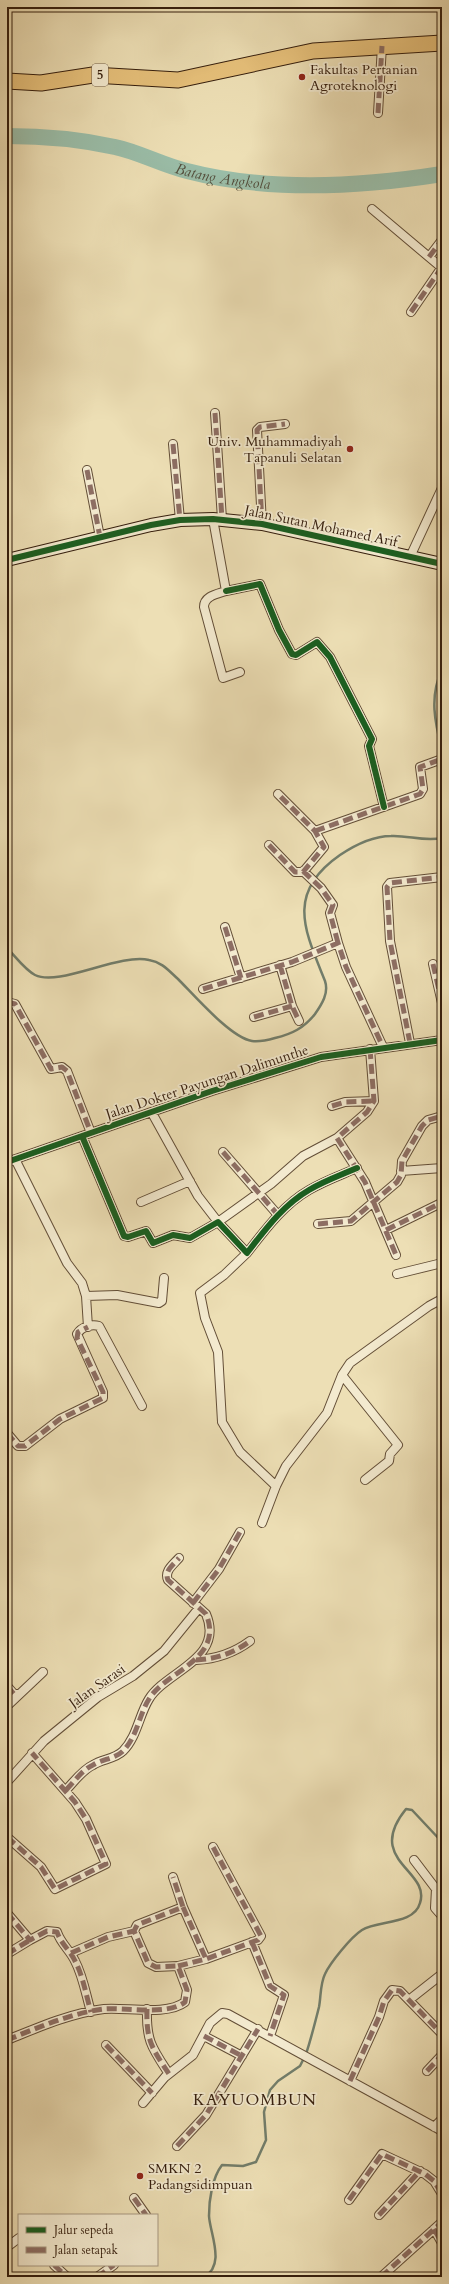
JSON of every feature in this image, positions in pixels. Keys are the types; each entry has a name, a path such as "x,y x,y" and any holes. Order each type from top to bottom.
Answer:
{"highway":[{"name":"5","path":"7,81 41,83 93,75 169,81 313,51 442,43"}],"street":[{"path":"378,113 382,46"},
{"path":"372,209 442,267 411,312"},
{"path":"429,257 442,240"},
{"path":"215,413 218,519 226,591"},
{"path":"262,524 257,430 260,427 284,424"},
{"path":"173,444 180,520"},
{"path":"87,470 100,537"},
{"path":"410,557 442,488"},
{"name":"Jalan Sutan Mohamed Arif","path":"7,560 100,537 180,520 218,519 262,524 442,564"},
{"path":"240,672 223,678 204,608 204,602 208,598 226,591 260,584 292,654 296,655 317,642 330,657 372,739 369,746 384,807"},
{"path":"314,831 384,807 422,792 419,770 421,765 442,759"},
{"path":"269,844 295,872 299,873 304,871 324,846 314,831 278,794"},
{"path":"304,871 313,879 333,905 330,913 348,972 383,1047"},
{"path":"410,1044 390,941 387,887 390,883 442,877"},
{"path":"225,927 241,978"},
{"path":"203,990 306,956 338,943"},
{"path":"433,964 442,1002"},
{"path":"280,965 292,1006 299,1021"},
{"path":"7,1002 16,1004 52,1070 62,1067 67,1071 91,1133"},
{"path":"254,1017 292,1006"},
{"name":"Jalan Dokter Payungan Dalimunthe","path":"11,1160 152,1113 212,1091 310,1060 383,1047 442,1040"},
{"path":"82,1136 126,1238 144,1231 147,1232 153,1243 173,1235 190,1238 218,1222 260,1192 303,1156 337,1138 367,1112 374,1101 370,1049"},
{"path":"332,1106 345,1102 374,1101"},
{"path":"152,1113 190,1181 218,1222 246,1253"},
{"path":"318,1224 352,1221 397,1182 404,1171 402,1161 426,1121 442,1116"},
{"path":"337,1138 357,1168 374,1201 396,1255"},
{"path":"223,1152 260,1192 278,1215"},
{"path":"11,1160 69,1267 82,1283 86,1296 88,1327"},
{"path":"276,1486 240,1452 222,1422 218,1352 205,1318 200,1293 224,1275 246,1253 278,1215 310,1190 357,1168"},
{"path":"404,1171 442,1168"},
{"path":"141,1202 190,1181"},
{"path":"386,1230 441,1203"},
{"path":"396,1274 442,1263"},
{"path":"86,1296 117,1295 160,1302 162,1299 164,1278"},
{"path":"262,1523 276,1486 286,1466 328,1413 342,1375 350,1363 363,1352 442,1300"},
{"path":"7,1433 18,1446 25,1446 60,1420 103,1398 103,1392 77,1338 78,1332 88,1327 99,1326 142,1406"},
{"path":"342,1375 398,1445 390,1454 389,1461 365,1480"},
{"name":"Jalan Sarasi","path":"7,1782 32,1753 98,1697 133,1676 164,1651 196,1606 240,1532"},
{"path":"66,1790 88,1768 117,1756 124,1750 135,1731 150,1698 196,1660 208,1636 208,1619 168,1580 166,1576 168,1571 179,1558"},
{"path":"196,1660 225,1654 240,1648 250,1641"},
{"path":"7,1706 43,1672"},
{"path":"7,1686 14,1694 18,1694"},
{"path":"7,1837 41,1867 55,1889 105,1865 107,1862 86,1819 66,1790 32,1753"},
{"path":"134,1930 148,1963 156,1967 178,1966 258,1940 260,1934 213,1847"},
{"path":"414,1860 433,1883 436,1889 435,1908 442,1916"},
{"path":"173,1877 183,1907 206,1958"},
{"path":"71,1953 108,1937 134,1930 137,1925 183,1907"},
{"path":"7,1913 30,1940"},
{"path":"7,1954 47,1931 55,1931 63,1945 71,1953 79,1968 91,2012"},
{"path":"252,1942 270,1986 284,1995 270,2036"},
{"path":"7,2035 7,2040 55,2022 91,2012 120,2009 174,2008 185,2002 187,1990 178,1966"},
{"path":"409,2000 442,1974"},
{"path":"350,2081 388,1995 396,1989 409,2000 442,2034"},
{"path":"147,2009 148,2038 154,2052 169,2074"},
{"path":"143,2103 169,2074 193,2056 210,2023 222,2013 228,2014 258,2029 442,2131"},
{"path":"177,2146 206,2115 258,2029"},
{"path":"204,2036 242,2056"},
{"path":"106,2045 152,2092"},
{"path":"427,2070 442,2055"},
{"path":"434,2127 442,2119"},
{"path":"349,2200 382,2154 420,2172 434,2181 442,2194"},
{"path":"379,2215 420,2172"},
{"path":"134,2198 145,2214"},
{"path":"381,2277 442,2222"},
{"path":"434,2229 442,2243"},
{"path":"7,2247 18,2239"},
{"path":"55,2266 67,2277"},
{"path":"96,2277 112,2266"}],"waterway":[{"name":"Batang Angkola","path":"7,136 61,138 102,144 124,149 187,171 218,178 282,185 379,182 442,174"},
{"path":"442,670 438,680 434,700 435,720 442,750"},
{"path":"7,948 31,973 46,978 74,974 122,961 136,959 154,961 168,970 213,1015 234,1032 243,1038 252,1041 270,1039 302,1027 318,1010 325,994 325,981 311,946 306,929 304,914 306,898 312,884 323,869 340,855 352,848 364,842 384,836 429,839 442,838"},
{"path":"204,2277 211,2272 216,2257 209,2216 210,2196 213,2183 222,2165 243,2166 256,2162 266,2140 264,2112 270,2090 278,2081 300,2066 306,2054 319,2007 322,1982 325,1974 336,1957 357,1933 369,1927 403,1919 411,1915 420,1903 421,1892 417,1882 401,1863 395,1853 392,1841 395,1827 406,1809 412,1810 442,1842"}],"marked path":[{"path":"378,113 382,46"},
{"path":"429,257 442,240"},
{"path":"411,312 442,267"},
{"path":"215,413 222,519"},
{"path":"262,524 257,430 260,427 285,424"},
{"path":"173,444 180,520"},
{"path":"87,470 100,537"},
{"path":"315,831 420,794 423,789 420,767 442,759"},
{"path":"269,845 295,872 303,872 324,847 315,831 278,794"},
{"path":"303,871 321,888 333,905 330,913 338,943"},
{"path":"410,1043 390,941 387,887 390,883 442,877"},
{"path":"225,927 241,978"},
{"path":"203,989 292,962 338,943 346,967 383,1047"},
{"path":"433,964 442,1003"},
{"path":"280,965 292,1006 299,1021"},
{"path":"7,1002 15,1004 51,1069 62,1067 67,1071 91,1133"},
{"path":"254,1017 292,1006"},
{"path":"370,1049 374,1101 367,1112 337,1138 365,1182 396,1255"},
{"path":"332,1106 345,1102 374,1101"},
{"path":"318,1224 351,1221 397,1182 401,1175 402,1161 422,1126 428,1120 442,1116"},
{"path":"223,1152 278,1215"},
{"path":"386,1230 441,1203"},
{"path":"7,1433 18,1446 25,1446 60,1419 103,1398 103,1392 77,1338 78,1332 88,1327"},
{"path":"193,1603 219,1569 240,1532"},
{"path":"66,1790 89,1767 116,1756 123,1751 132,1739 149,1699 157,1689 191,1663 201,1653 208,1642 210,1629 206,1614 168,1580 168,1571 179,1558"},
{"path":"196,1660 224,1655 238,1649 250,1641"},
{"path":"7,1686 14,1694 18,1694"},
{"path":"7,1837 41,1867 55,1889 106,1864 86,1819 75,1802 32,1753"},
{"path":"178,1966 206,1959 258,1940 261,1936 213,1847"},
{"path":"7,2040 54,2022 92,2011 104,2009 168,2009 185,2002 187,1990 178,1966 156,1967 148,1963 134,1931 137,1925 183,1907 173,1877"},
{"path":"183,1907 206,1959"},
{"path":"7,1913 30,1940 47,1931 57,1932 78,1967 91,2012"},
{"path":"71,1953 108,1937 134,1931"},
{"path":"7,1954 30,1940"},
{"path":"252,1942 270,1986 284,1995 270,2036"},
{"path":"350,2081 379,2017 384,2001 392,1990 400,1991 442,2034"},
{"path":"147,2009 148,2029 151,2044 169,2074"},
{"path":"177,2146 206,2115 258,2029"},
{"path":"204,2036 242,2056"},
{"path":"106,2045 152,2093"},
{"path":"427,2071 442,2055"},
{"path":"349,2200 382,2154 425,2174 434,2181 442,2194"},
{"path":"379,2215 420,2171"},
{"path":"134,2198 145,2214"},
{"path":"381,2277 442,2222"},
{"path":"434,2229 442,2243"},
{"path":"55,2266 67,2277"},
{"path":"97,2277 113,2266"}],"cycle path":[{"path":"7,560 151,525 180,520 213,519 262,524 442,564"},
{"path":"226,591 260,584 279,630 292,654 296,655 317,642 330,657 372,739 369,746 384,807"},
{"path":"7,1162 212,1091 321,1057 442,1040"},
{"path":"82,1136 124,1236 128,1237 146,1231 153,1243 173,1235 190,1238 218,1222 247,1253 275,1218 300,1196 321,1184 357,1168"}],"place":[{"name":"Fakultas Pertanian Agroteknologi","path":"302,77"},
{"name":"Univ. Muhammadiyah Tapanuli Selatan","path":"350,449"},
{"name":"SMKN 2 Padangsidimpuan","path":"140,2176"}],"district":[{"name":"KAYUOMBUN","path":"255,2100"}]}
